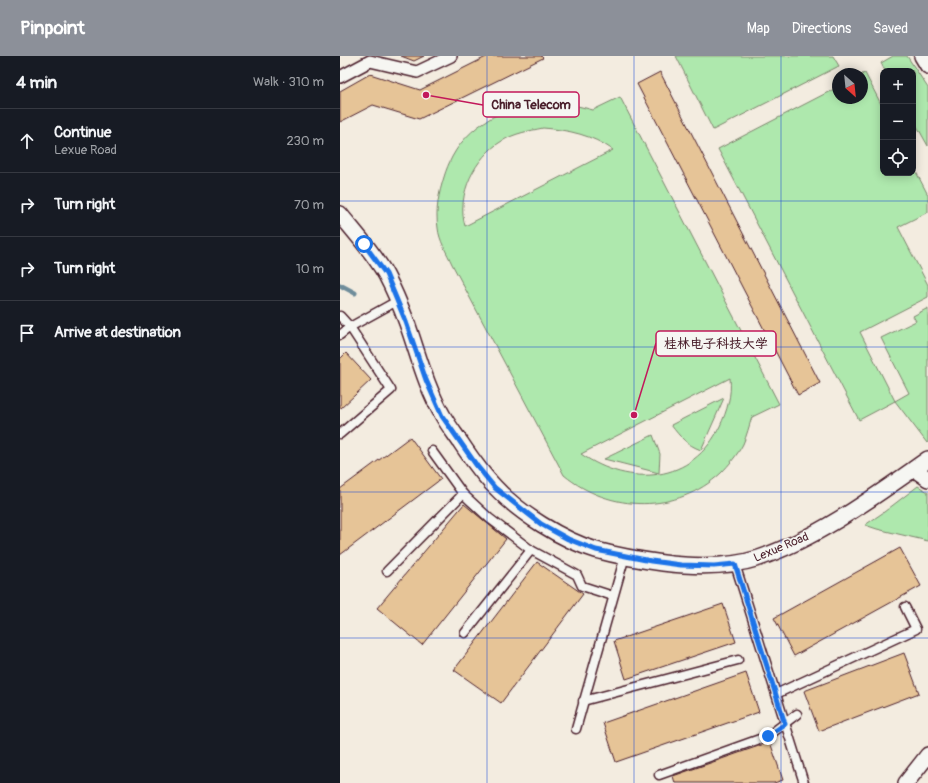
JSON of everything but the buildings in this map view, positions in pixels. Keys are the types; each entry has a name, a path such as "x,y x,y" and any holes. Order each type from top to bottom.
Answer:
{"street":[{"path":"340,77 370,61 417,72 451,56"},
{"path":"922,56 928,66"},
{"name":"Lexue Road","path":"340,214 386,274 406,322 426,380 442,416 477,466 495,488 541,524 568,539 596,550 651,561 681,565 714,566 735,564 758,558 796,542 839,519 889,487 928,459"},
{"path":"914,469 928,479"},
{"path":"906,783 928,756"}],"lane":[{"path":"340,335 350,327 397,300"},
{"path":"340,316 350,327 391,390 340,434"},
{"path":"432,451 463,494 489,518 531,550 577,574 582,586 613,596"},
{"path":"387,571 463,494"},
{"path":"465,633 531,550"},
{"path":"576,729 625,556"},
{"path":"735,564 804,783"},
{"path":"776,694 916,629 905,607"},
{"path":"583,701 738,660"},
{"path":"659,775 768,736 797,714"}],"green space":[{"path":"676,56 833,56 839,66 832,68 832,70 713,130"},
{"path":"893,56 907,56 915,68 884,68 881,63"},
{"path":"916,70 928,88 928,146 916,124"},
{"path":"868,79 880,102 880,176 916,176 916,172 928,195 928,212 898,227 928,285 928,297 860,332 895,401 859,420 718,149 832,90 832,104 868,104"},
{"path":"620,97 779,404 752,417 741,448 721,473 704,486 684,496 664,502 643,504 622,502 582,488 564,475 452,264 439,233 437,208 445,174 452,157 461,144 484,122 513,108 529,104 560,103 593,110","holes":["543,128 580,134 613,150 465,226 463,202 470,178 476,167 492,148 507,138","730,378 728,403 720,426 708,445 694,459 677,469 659,474 639,475 620,472 600,465 581,454"]},
{"path":"928,308 927,443 895,401 909,393 881,338 916,321 913,316"},
{"path":"724,398 701,450 684,440 671,425"},
{"path":"653,435 660,454 659,473 604,459"},
{"path":"918,486 928,492 928,541 865,525 884,512"}],"waterway":[{"path":"340,285 355,293"}],"place":[{"name":"China Telecom","path":"426,95"},
{"name":"桂林电子科技大学","path":"634,415"}],"route":[{"path":"364,244 386,274 406,322 426,380 442,416 477,466 495,488 517,507 541,524 568,539 596,550 651,561 681,565 714,566 735,564 785,724 768,736"}]}
